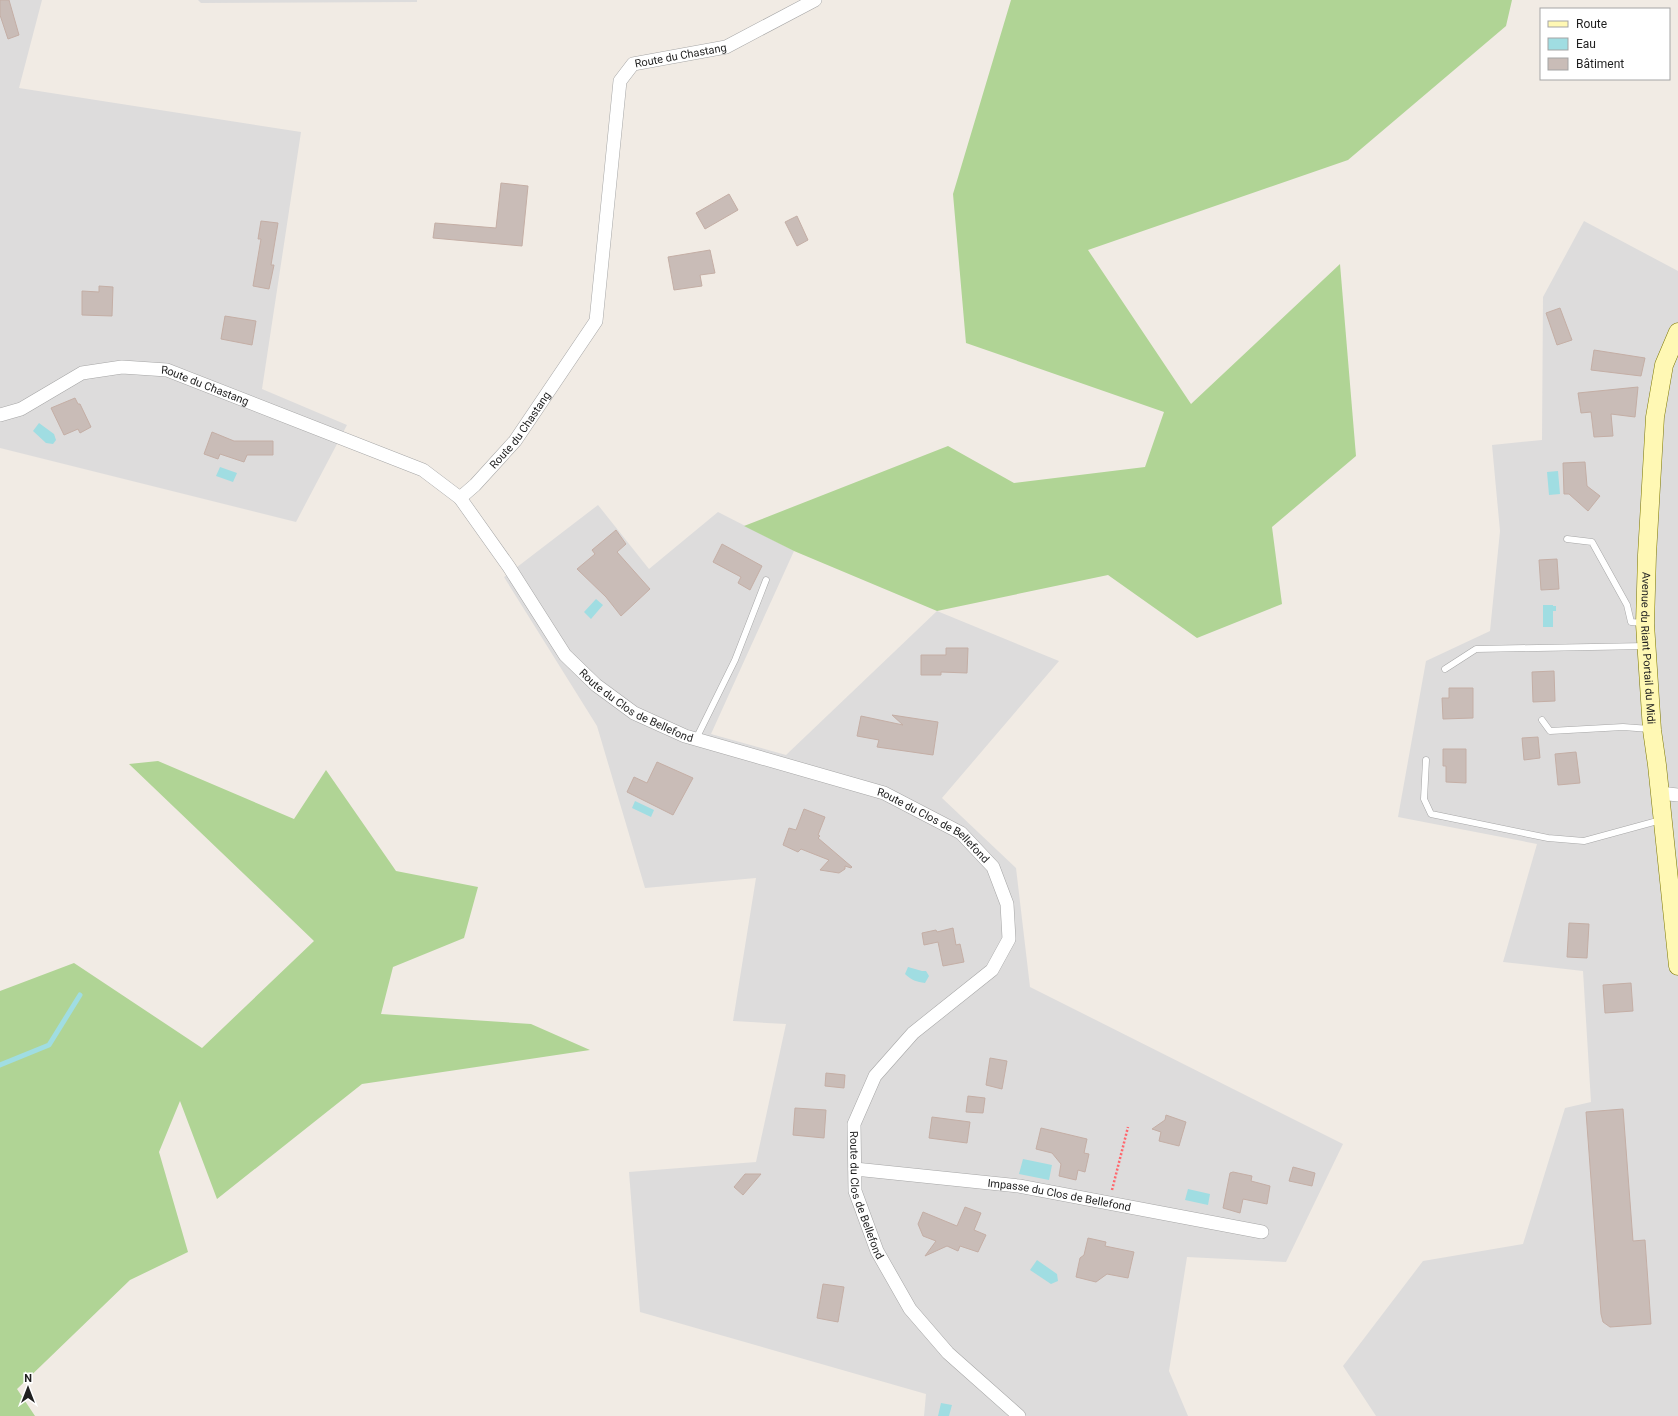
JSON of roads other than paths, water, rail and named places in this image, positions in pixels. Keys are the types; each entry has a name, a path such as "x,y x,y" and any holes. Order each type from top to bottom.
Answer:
{"main road":[{"name":"Avenue du Riant Portail du Midi","path":"1678,332 1664,365 1655,417 1647,555 1645,624 1652,730 1678,966"}],"street":[{"name":"Route du Chastang","path":"0,415 20,409 82,374 122,367 168,370 423,470 460,498 475,485 515,441 596,321 620,81 633,64 726,47 815,0"},
{"name":"Route du Clos de Bellefond","path":"460,498 509,567 565,655 596,685 634,713 685,736 884,793 961,833 993,867 1007,904 1009,939 992,970 913,1034 875,1076 854,1124 855,1191 877,1251 910,1309 948,1353 1019,1416"},
{"path":"1660,793 1678,795"},
{"name":"Impasse du Clos de Bellefond","path":"855,1169 1019,1186 1262,1232"}],"lane":[{"path":"1567,539 1592,542 1627,605 1631,622 1645,624"},
{"path":"696,739 735,660 766,580"},
{"path":"1446,669 1476,649 1647,646"},
{"path":"1542,720 1550,731 1623,727 1652,730"},
{"path":"1426,760 1424,799 1431,814 1548,838 1584,841 1663,820"}],"water":[{"path":"39,423 54,434 56,440 53,444 46,443 33,431"},
{"path":"220,467 237,473 233,482 216,476"},
{"path":"1558,471 1560,494 1549,495 1547,472"},
{"path":"596,599 603,605 591,619 584,612"},
{"path":"1543,605 1556,606 1556,611 1553,611 1553,627 1543,627"},
{"path":"635,801 654,810 651,817 632,808"},
{"path":"908,967 926,971 929,976 925,983 914,980 905,974"},
{"path":"1023,1159 1052,1165 1049,1180 1019,1174"},
{"path":"1188,1189 1210,1194 1208,1205 1185,1200"},
{"path":"1037,1260 1057,1274 1058,1281 1051,1284 1030,1270"},
{"path":"941,1403 952,1405 949,1416 938,1416"}],"waterway":[{"path":"0,1065 49,1045 80,995"}]}
